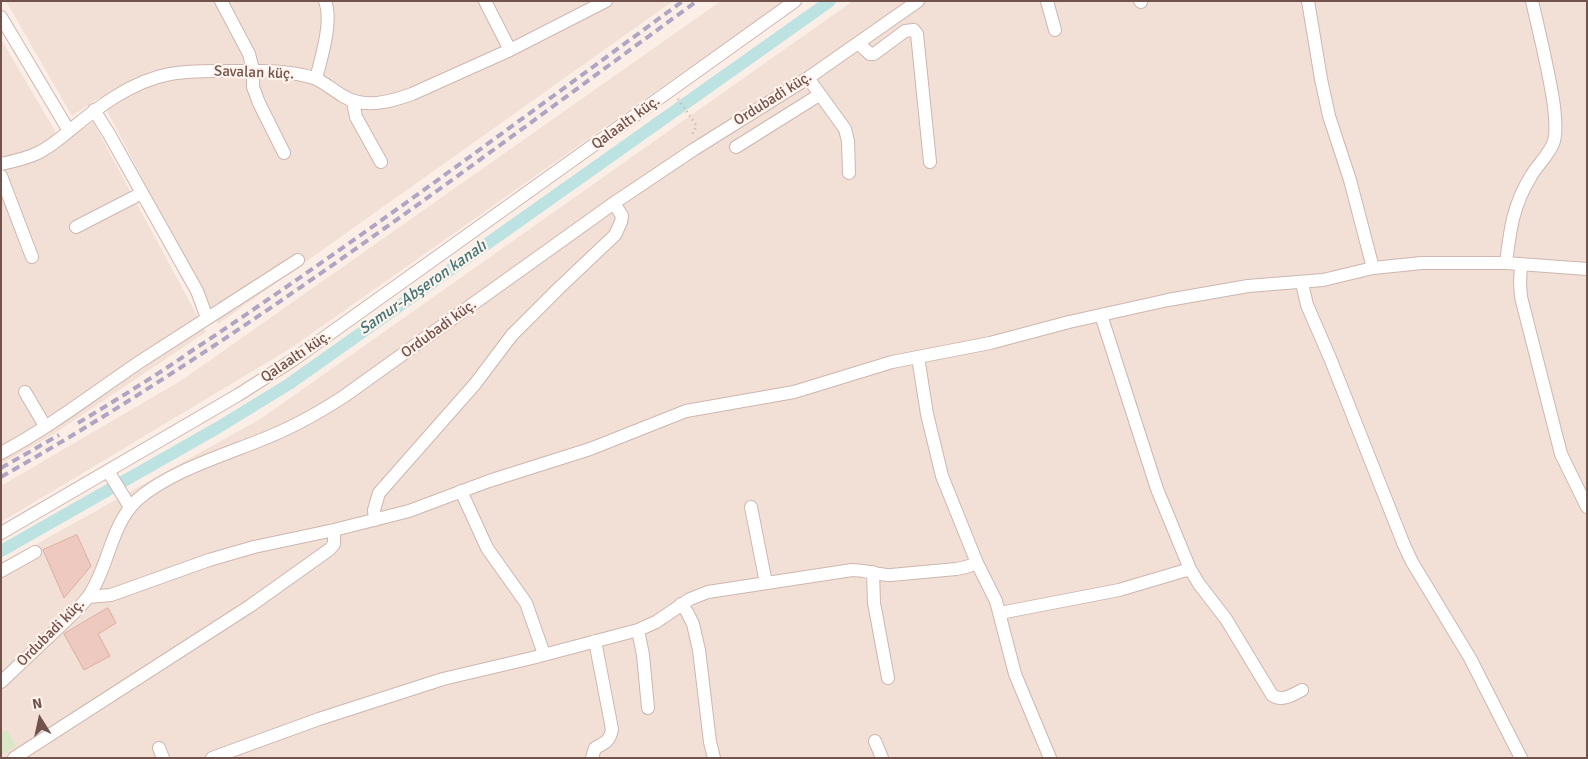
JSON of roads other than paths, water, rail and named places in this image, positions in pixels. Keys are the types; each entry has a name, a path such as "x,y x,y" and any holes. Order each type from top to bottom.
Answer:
{"street":[{"path":"221,1 249,54 253,70 253,87 284,153"},
{"path":"316,79 326,38 327,19 325,1"},
{"path":"485,1 510,50"},
{"path":"381,162 356,117 353,102 380,102 412,94 510,50 606,1"},
{"name":"Qalaaltı küç.","path":"1,533 238,395 293,360 795,1"},
{"name":"Ordubadi küç.","path":"1,682 73,614 88,597 106,561 116,531 130,507 153,489 171,478 280,432 343,397 614,203 693,150 808,78 918,1"},
{"path":"1047,1 1055,30"},
{"path":"1308,1 1321,79 1330,116 1350,180 1373,268"},
{"path":"1506,263 1512,218 1518,198 1555,140 1555,120 1550,77 1532,1"},
{"path":"1,17 69,131"},
{"path":"858,43 870,54 874,54 905,31 914,30 917,34 930,162"},
{"name":"Savalan küç.","path":"1,164 40,153 50,147 94,110 145,81 186,72 253,70 285,73 316,79 353,102"},
{"path":"808,78 845,128 848,141 849,173"},
{"path":"736,147 819,95"},
{"path":"94,110 197,291 207,318"},
{"path":"1,176 32,257"},
{"path":"76,227 142,193"},
{"path":"375,520 374,510 379,493 475,384 512,335 615,235 622,216 614,203"},
{"path":"1,452 45,426 298,260"},
{"path":"88,597 111,595 209,560 254,547 375,520 434,502 496,478 590,449 686,411 794,392 869,368 990,343 1100,315 1214,291 1248,286 1302,283 1324,280 1373,268 1422,263 1506,263 1587,269"},
{"path":"1522,265 1521,296 1556,436 1561,454 1587,507"},
{"path":"1302,283 1307,305 1404,545 1412,562 1470,658 1521,758"},
{"path":"1100,315 1157,489 1190,569 1199,584 1226,618 1272,695 1277,698 1286,698 1302,690"},
{"path":"918,357 927,414 942,476 1000,613 1015,674 1050,758"},
{"path":"25,392 45,426"},
{"path":"108,471 130,507"},
{"path":"461,492 487,548 526,603 544,654"},
{"path":"751,507 766,583"},
{"path":"14,758 250,606 315,560 334,544 334,530"},
{"path":"1,571 35,552"},
{"path":"212,758 371,702 443,679 638,630 656,622 690,599 708,592 852,570 865,570 891,575 956,569 978,562"},
{"path":"1000,613 1119,590 1190,569"},
{"path":"873,572 874,603 888,678"},
{"path":"681,604 688,612 693,624 699,650 710,742 714,758"},
{"path":"638,630 643,655 648,708"},
{"path":"592,758 595,748 607,742 611,736 612,729 595,641"},
{"path":"875,741 882,758"}],"waterway":[{"name":"Samur-Abşeron kanalı","path":"1,551 219,427 289,384 830,1"}],"railway":[{"path":"78,423 163,370 315,267 438,180 683,1"},
{"path":"1,477 92,423 269,309 356,249 697,1"},
{"path":"1,468 59,435"}]}
